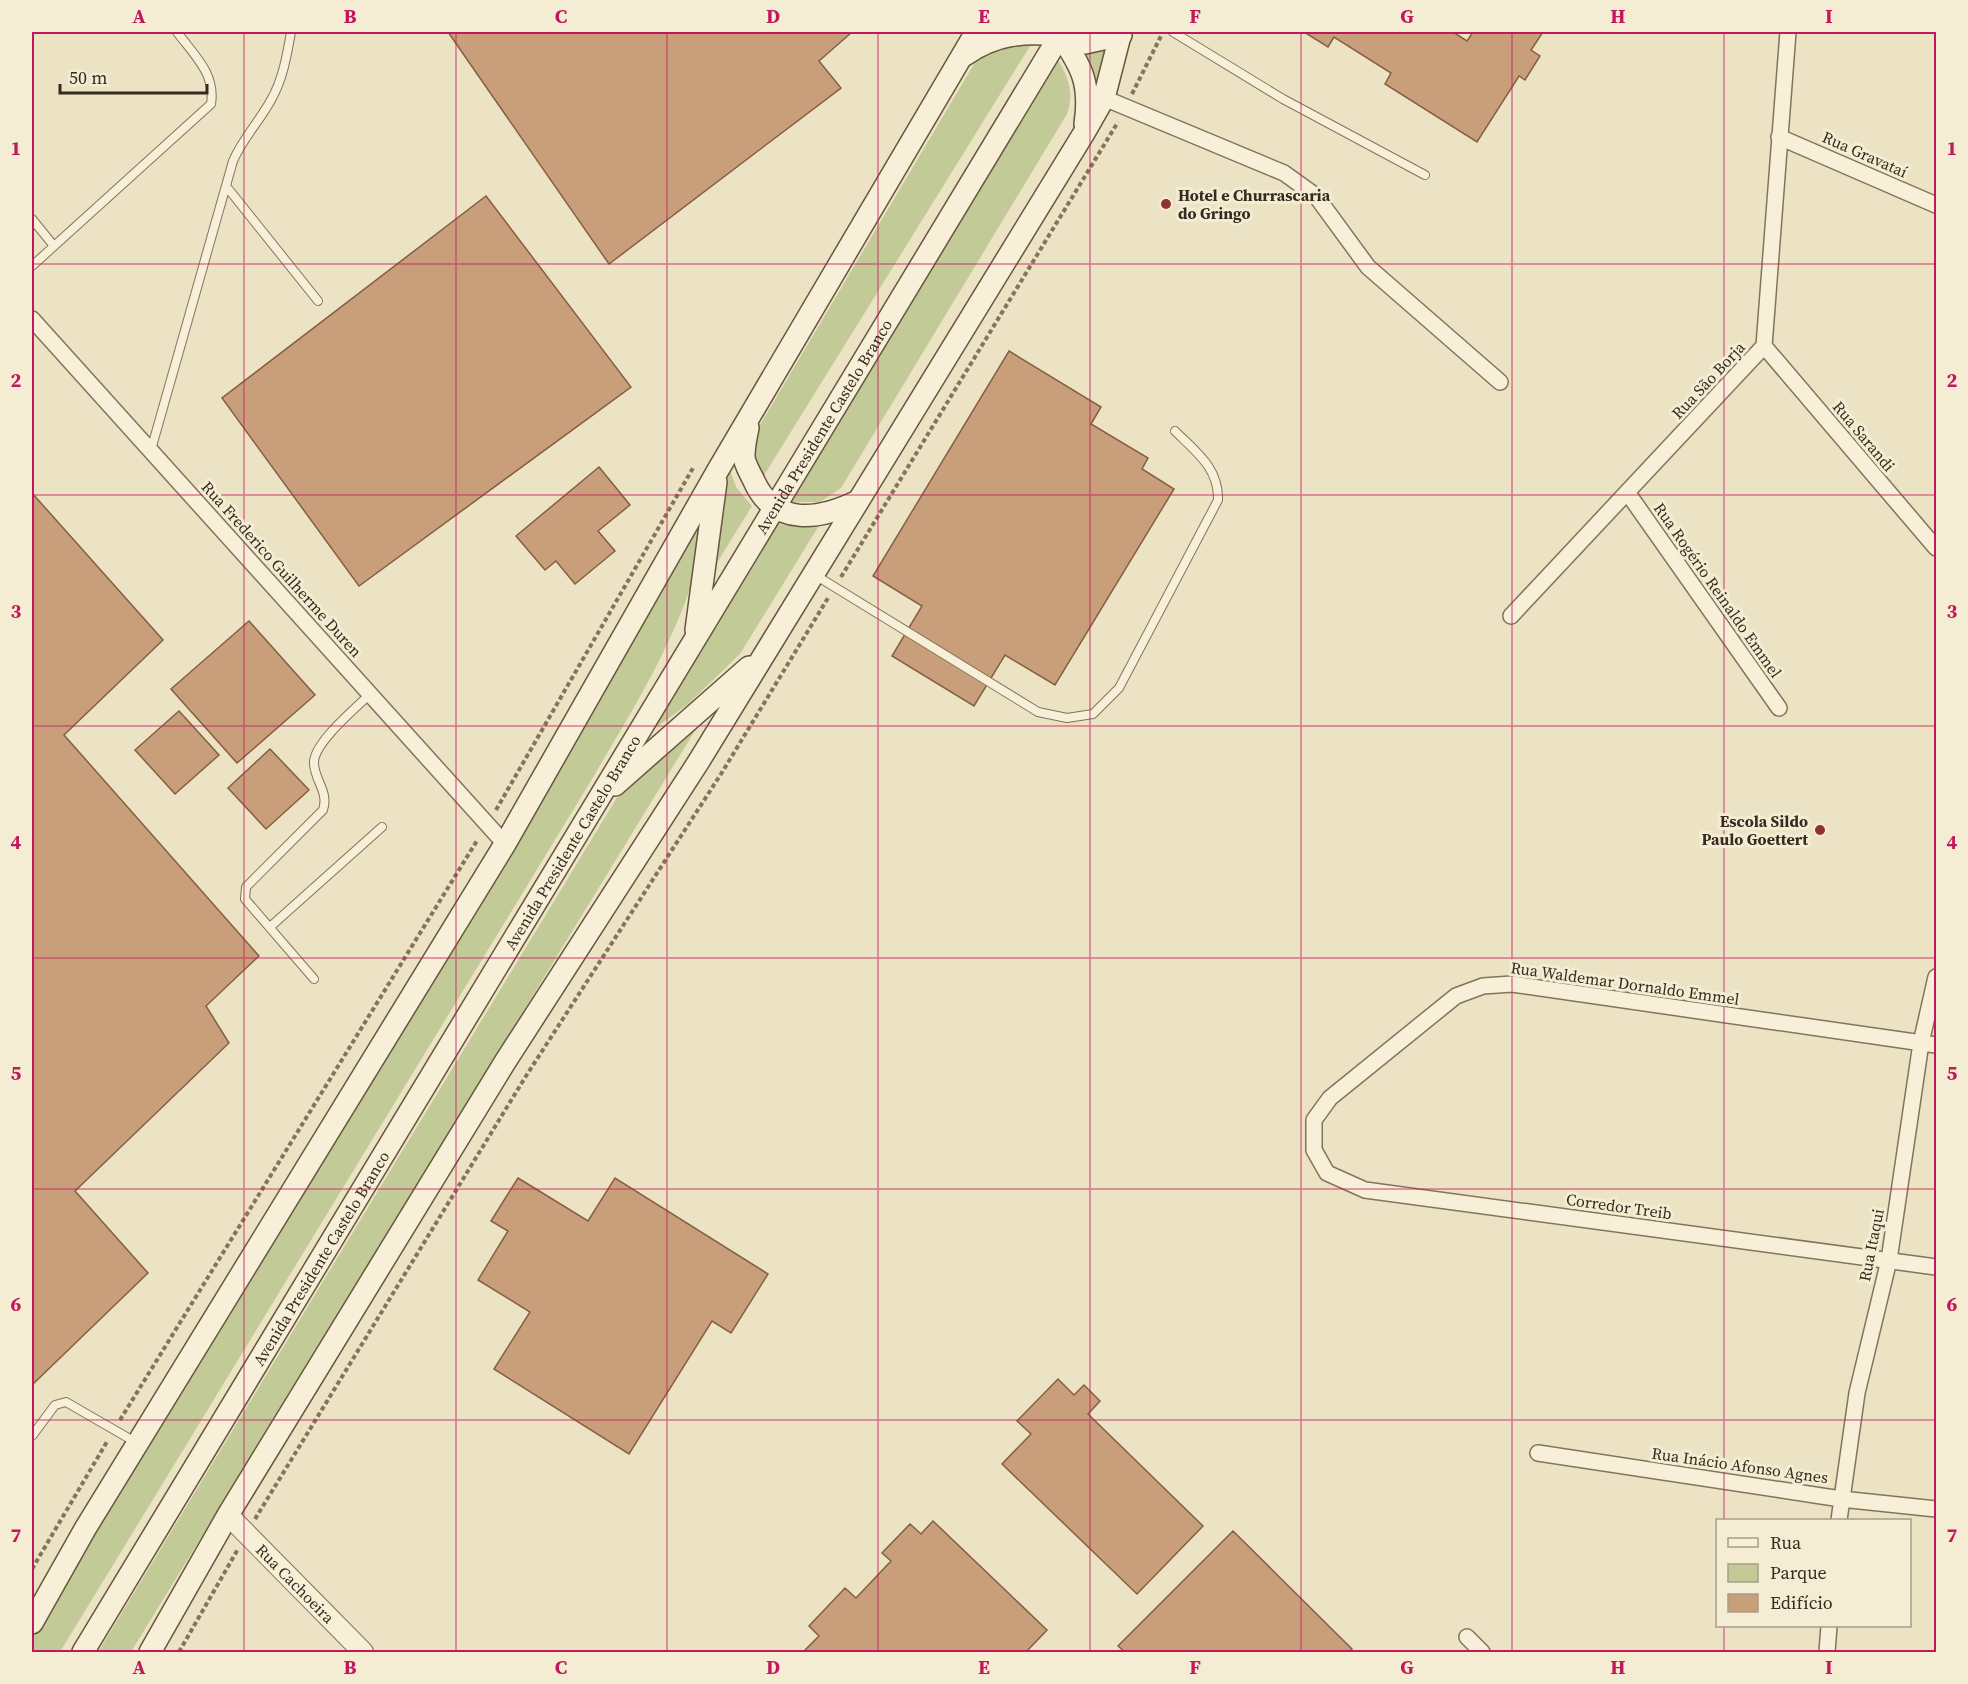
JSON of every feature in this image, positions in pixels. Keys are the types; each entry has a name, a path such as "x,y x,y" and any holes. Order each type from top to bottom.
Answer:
{"main road":[{"path":"32,1623 138,1443 505,844 718,470 964,56 976,32"},
{"path":"964,56 982,43 999,36 1030,32 1059,33 1085,43 1124,33"},
{"path":"1059,33 1087,82 1088,104 1084,133"},
{"name":"Avenida Presidente Castelo Branco","path":"83,1653 601,797 1059,33"},
{"path":"150,1653 228,1515 504,1062 699,761 1084,133 1104,98 1124,33"},
{"path":"749,418 744,458 759,491 775,507 797,516 818,517 833,513 858,501"},
{"path":"695,638 718,470"},
{"path":"601,797 766,652"}],"street":[{"name":"Rua São Borja","path":"1511,616 1764,346 1788,32"},
{"path":"1104,98 1284,173 1316,196 1368,267 1500,382"},
{"name":"Rua Gravataí","path":"1779,136 1936,205"},
{"name":"Rua Frederico Guilherme Duren","path":"32,319 505,844"},
{"name":"Rua Sarandi","path":"1764,346 1936,548"},
{"name":"Rua Rogério Reinaldo Emmel","path":"1627,492 1779,708"},
{"name":"Rua Itaqui","path":"1839,1519 1857,1393 1889,1260 1929,1044 1936,977"},
{"name":"Rua Waldemar Dornaldo Emmel","path":"1314,1150 1314,1120 1330,1098 1456,996 1483,986 1512,984 1929,1044"},
{"name":"Corredor Treib","path":"1314,1150 1327,1173 1365,1190 1936,1266"},
{"name":"Rua Inácio Afonso Agnes","path":"1538,1454 1841,1499 1936,1509"},
{"name":"Rua Cachoeira","path":"228,1515 363,1653"},
{"path":"1827,1653 1830,1627"},
{"path":"1467,1637 1482,1653"}],"lane":[{"path":"32,266 211,104 214,88 209,75 177,32"},
{"path":"151,451 226,186 242,140 270,102 281,80 291,32"},
{"path":"1173,32 1283,99 1425,175"},
{"path":"226,186 318,301"},
{"path":"32,219 54,246"},
{"path":"814,574 1038,712 1067,718 1093,714 1119,688 1218,500 1218,484 1210,466 1174,431"},
{"path":"314,979 245,899 246,886 323,810 325,795 314,763 316,754 331,733 370,694"},
{"path":"270,927 382,827"},
{"path":"32,1436 56,1405 66,1402 138,1443"}],"path":[{"path":"179,1653 246,1534 526,1076 721,774 1105,146 1163,32"},
{"path":"32,1569 115,1429 487,824 697,463"}],"green space":[{"path":"1019,43 1030,46 758,485 751,440 977,59 985,53"},
{"path":"1109,47 1093,96 1076,49"},
{"path":"1058,60 1065,73 1070,92 1067,114 841,488 820,502 791,502"},
{"path":"729,467 736,487 752,506 710,574"},
{"path":"702,514 696,566 682,610 659,661 618,735 60,1652 32,1652 32,1636"},
{"path":"778,524 796,527 820,524 740,654 688,704 654,729"},
{"path":"707,711 131,1652 98,1652 627,781"}],"building":[{"path":"448,32 852,32 819,61 841,88 609,264"},
{"path":"1304,32 1453,32 1467,41 1473,32 1543,32 1531,50 1540,56 1525,80 1519,76 1477,142 1385,84 1391,73 1334,37 1328,47"},
{"path":"486,196 631,387 359,586 222,398"},
{"path":"1009,351 1101,407 1091,424 1148,458 1142,469 1174,489 1055,685 1005,655 974,706 892,656 922,606 873,576"},
{"path":"599,467 630,505 598,531 615,551 575,584 556,561 545,570 516,536"},
{"path":"32,493 163,640 64,735 259,956 206,1006 229,1043 75,1191 148,1273 32,1385"},
{"path":"249,621 315,695 237,763 171,689"},
{"path":"179,711 219,755 175,794 135,750"},
{"path":"270,749 309,790 266,829 228,788"},
{"path":"518,1178 588,1221 615,1178 768,1274 731,1333 712,1321 629,1454 494,1369 530,1312 478,1280 508,1231 491,1221"},
{"path":"1058,1379 1074,1395 1084,1385 1100,1401 1088,1414 1203,1526 1137,1594 1002,1464 1031,1434 1017,1421"},
{"path":"933,1521 1047,1630 1026,1652 803,1652 819,1636 809,1626 845,1588 856,1598 891,1561 882,1553 910,1524 921,1534"},
{"path":"1233,1531 1352,1649 1349,1652 1125,1652 1118,1646"}],"place":[{"name":"Hotel e Churrascaria do Gringo","path":"1166,204"},
{"name":"Escola Sildo Paulo Goettert","path":"1820,830"}]}
